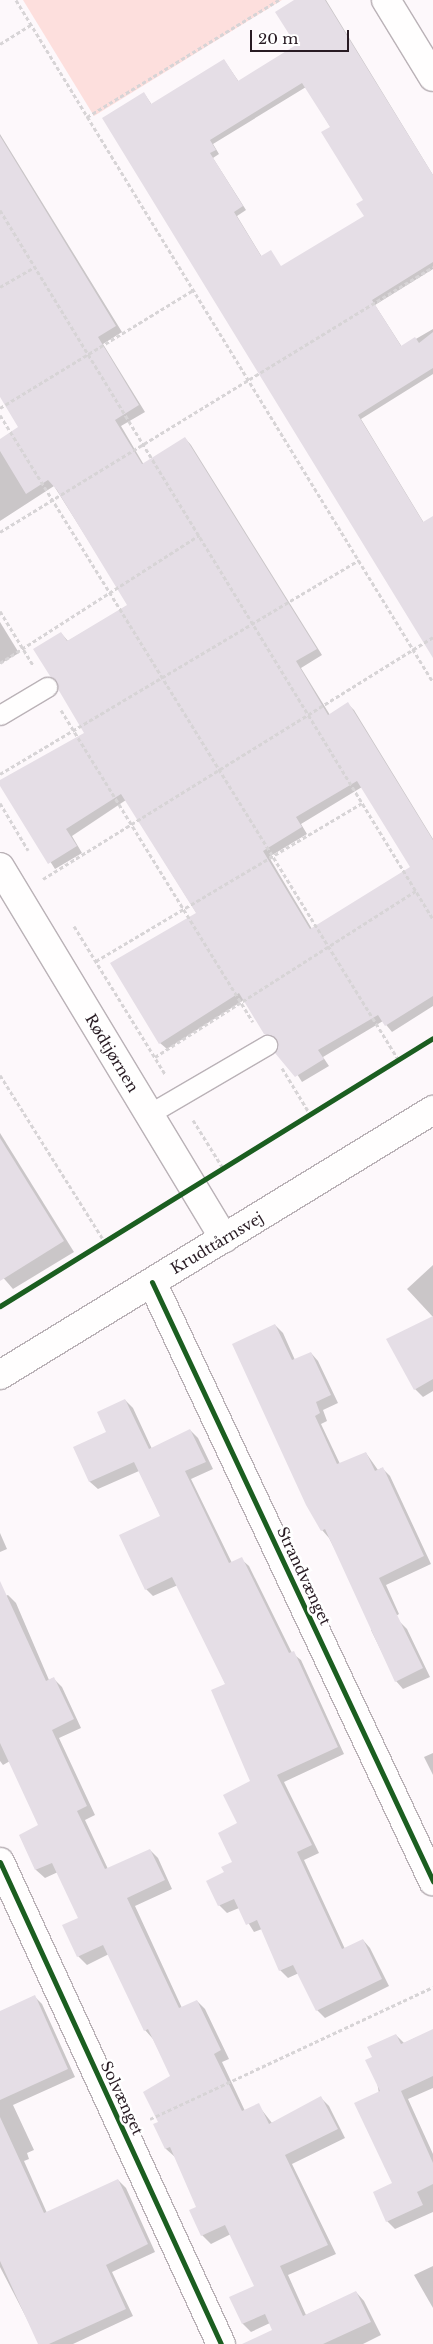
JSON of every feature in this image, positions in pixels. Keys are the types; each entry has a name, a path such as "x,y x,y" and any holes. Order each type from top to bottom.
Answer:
{"street":[{"path":"386,0 433,77"},
{"name":"Rødtjørnen","path":"6,881 224,1239"},
{"name":"Krudttårnsvej","path":"0,1375 433,1110"},
{"name":"Strandvænget","path":"152,1282 433,1881"},
{"name":"Solvænget","path":"0,1862 11,1915 123,2131 220,2344"}],"lane":[{"path":"0,716 47,687"},
{"path":"149,1114 267,1045"}],"path":[{"path":"16,0 433,682"},
{"path":"87,117 279,0"},
{"path":"0,44 31,26"},
{"path":"0,210 86,354 433,919"},
{"path":"0,287 34,266"},
{"path":"0,532 433,267"},
{"path":"0,408 193,290"},
{"path":"0,415 398,1059"},
{"path":"0,663 109,591 199,536"},
{"path":"0,774 359,560"},
{"path":"0,611 130,825 310,1114"},
{"path":"6,881 46,878 433,637"},
{"path":"0,803 30,853"},
{"path":"96,961 362,803"},
{"path":"40,870 50,885"},
{"path":"155,1057 416,891"},
{"path":"72,922 223,1168"},
{"path":"390,1064 405,1055"},
{"path":"0,1075 104,1241"},
{"path":"302,1119 318,1109"},
{"path":"192,1186 231,1163"},
{"path":"96,1246 112,1236"},
{"path":"123,2131 433,1987"}],"shaded area":[{"path":"23,0 282,0 94,116"}],"building":[{"path":"294,0 325,0 433,175 433,262 372,300 401,346 415,337 419,343 433,332 433,368 358,415 423,522 433,516 433,658 102,118 144,92 151,104 224,59 238,81 296,45 275,12","holes":["302,83 330,127 321,132 363,200 356,204 364,216 281,266 271,250 261,256 234,212 243,206 210,153 216,150 210,140"]},
{"path":"0,136 116,326 98,337 139,405 115,420 142,464 185,437 317,649 296,661 328,715 348,702 433,840 433,996 385,1026 378,1015 318,1050 324,1059 295,1077 275,1053 276,1039 264,1034 239,993 159,1044 110,963 196,913 121,794 66,829 77,846 48,864 0,786 0,780 84,733 58,689 57,682 50,676 33,649 61,632 67,641 127,605 57,490 48,480 26,494 0,451 0,439 18,427 0,397","holes":["357,781 410,867 310,929 263,851 302,827 296,817"]},
{"path":"0,1138 64,1241 0,1281"},
{"path":"433,1316 433,1379 414,1390 386,1339"},
{"path":"275,1324 292,1360 311,1352 331,1395 316,1402 320,1413 315,1416 337,1464 366,1452 375,1471 383,1467 424,1556 379,1578 423,1668 395,1682 325,1529 321,1531 306,1505 232,1344"},
{"path":"125,1399 149,1449 190,1429 206,1462 185,1471 229,1563 242,1557 289,1653 294,1651 338,1747 277,1775 312,1845 297,1852 342,1949 363,1939 382,1979 316,2011 293,1965 279,1971 257,1920 246,1925 234,1899 218,1906 206,1881 224,1872 221,1867 232,1862 218,1833 237,1823 223,1795 250,1781 211,1690 225,1684 172,1577 145,1590 119,1535 160,1516 134,1462 89,1482 73,1447 106,1432 97,1412"},
{"path":"0,1581 46,1681 54,1677 74,1719 52,1730 87,1806 77,1811 105,1869 150,1849 165,1880 127,1898 179,2008 197,2000 221,2050 214,2054 242,2111 259,2103 269,2124 321,2096 338,2129 285,2155 328,2245 280,2266 303,2316 356,2291 371,2322 323,2344 242,2344 272,2330 265,2314 242,2324 229,2297 254,2286 225,2225 201,2236 189,2210 196,2207 170,2147 165,2149 153,2124 158,2122 143,2092 170,2076 148,2029 144,2031 103,1945 77,1957 62,1925 78,1918 52,1863 35,1870 19,1835 38,1825 0,1743"},
{"path":"35,1995 68,2069 0,2100 0,2011"},
{"path":"433,2029 433,2076 401,2091 433,2163 433,2184 417,2192 423,2205 386,2222 373,2192 392,2183 354,2103 380,2091 365,2060 372,2057 367,2047 396,2034 401,2044"},
{"path":"0,2117 44,2213 118,2179 148,2244 106,2265 126,2309 49,2344 38,2344 0,2261"}],"cycle path":[{"path":"0,1306 433,1038"},
{"path":"152,1282 433,1881"},
{"path":"0,1862 221,2344"}]}
